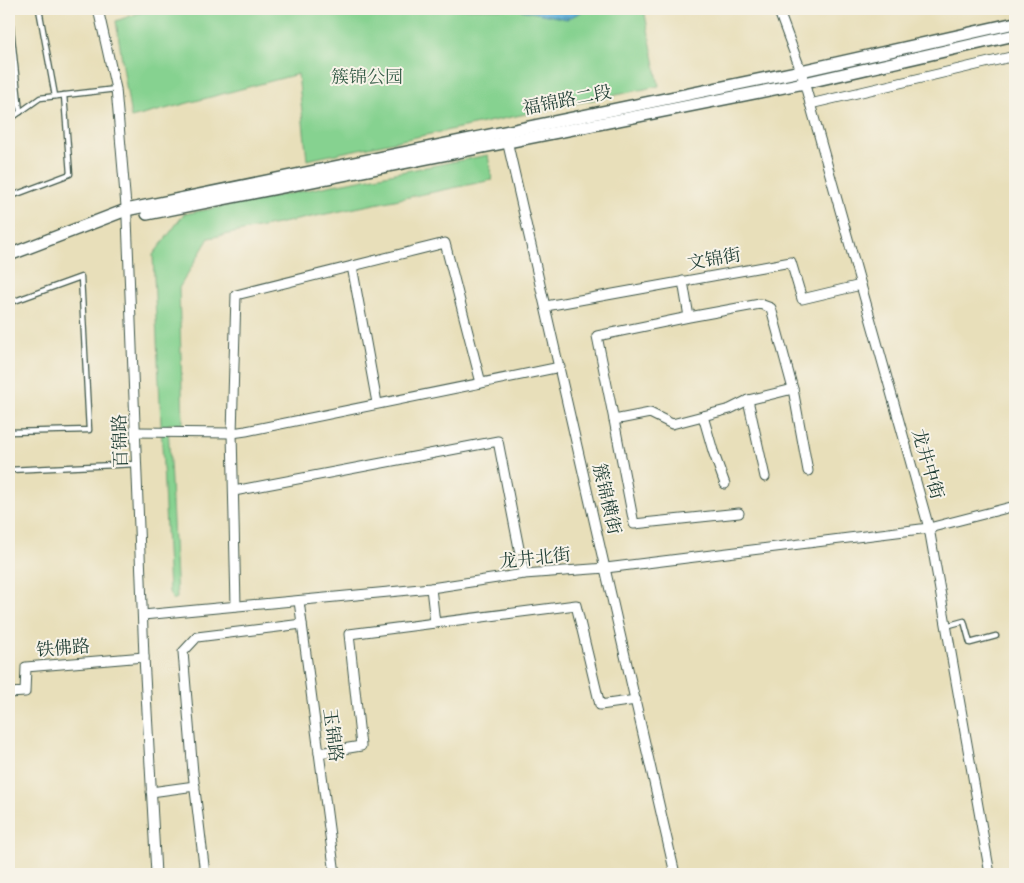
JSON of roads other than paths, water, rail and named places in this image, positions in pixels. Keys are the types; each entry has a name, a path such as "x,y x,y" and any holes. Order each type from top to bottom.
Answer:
{"street":[{"name":"百锦路","path":"98,9 116,89 126,214 144,658 156,874"},
{"name":"龙井中街","path":"778,9 804,83 929,528 990,874"},
{"name":"福锦路二段","path":"126,214 506,136 1015,23"},
{"name":"福锦路二段","path":"506,136 804,83 1015,34"},
{"path":"810,104 1015,56"},
{"name":"簇锦横街","path":"506,136 675,874"},
{"path":"9,255 126,214"},
{"path":"9,263 126,214"},
{"path":"236,606 232,433 236,295 445,243 481,383"},
{"name":"文锦街","path":"546,306 791,262 802,299 861,284"},
{"path":"352,266 377,404"},
{"path":"683,281 689,317"},
{"path":"739,513 634,524 597,336 760,304 771,308 793,389 808,470"},
{"path":"136,432 232,433 560,367"},
{"path":"614,420 650,413 672,424 730,409 748,400 793,389"},
{"path":"748,400 765,477"},
{"path":"703,416 712,451 726,484"},
{"path":"234,491 498,441 524,574"},
{"name":"龙井北街","path":"143,615 431,588 524,574 606,568 929,528 1015,506"},
{"path":"431,588 435,623"},
{"name":"玉锦路","path":"300,601 335,874"},
{"path":"319,753 361,746 349,634 576,605 600,705 636,700"},
{"path":"205,874 183,652 197,637 302,624"},
{"name":"铁佛路","path":"9,693 25,692 26,667 144,658"},
{"path":"151,792 195,786"}],"lane":[{"path":"9,9 20,112"},
{"path":"38,9 55,96"},
{"path":"9,120 40,98 116,89"},
{"path":"9,197 70,174 64,95"},
{"path":"9,303 81,278 90,430 9,432"},
{"path":"9,470 137,464"},
{"path":"946,626 964,621 970,643 996,636"}],"water":[{"path":"516,9 587,9 567,19"}],"park label":[{"name":"簇锦公园","path":"367,77"}]}
